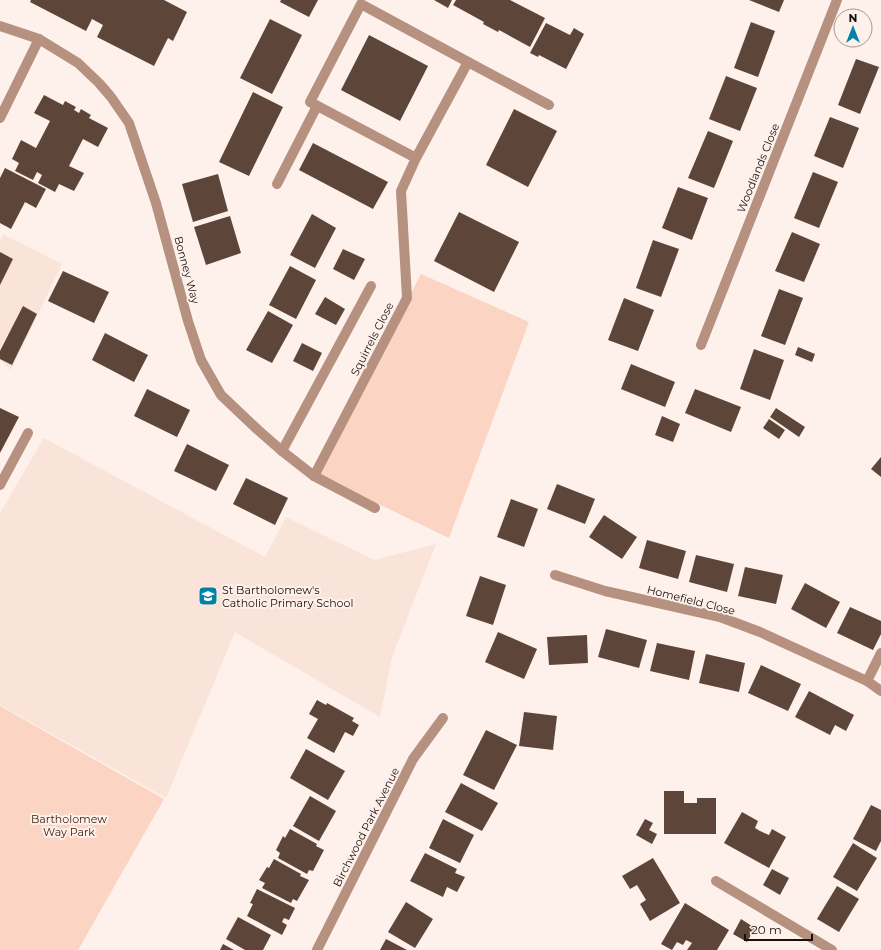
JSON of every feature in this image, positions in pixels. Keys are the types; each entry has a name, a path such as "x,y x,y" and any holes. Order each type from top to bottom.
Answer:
{"street":[{"name":"Woodlands Close","path":"701,344 837,0"},
{"path":"416,158 310,102 361,4 372,5 468,62 549,105"},
{"name":"Bonney Way","path":"0,26 39,39 78,63 99,83 129,122 156,203 188,322 201,360 221,395 282,451 314,476 375,508"},
{"path":"0,118 39,39"},
{"name":"Squirrels Close","path":"314,476 407,298 401,191 416,158 468,62"},
{"path":"277,184 317,106"},
{"path":"282,451 371,286"},
{"path":"0,485 28,433"},
{"name":"Homefield Close","path":"555,575 605,591 720,617 760,632 867,681 881,691"},
{"path":"867,681 881,653"},
{"name":"Birchwood Park Avenue","path":"317,950 413,760 443,718"},
{"path":"716,882 832,950"}],"shaded area":[{"path":"3,234 62,264 11,370 0,360 0,240"},
{"name":"St Bartholomew's Catholic Primary School","path":"44,438 265,557 286,517 374,560 436,544 392,657 380,717 235,632 166,798 0,705 0,513"}],"green space":[{"path":"421,274 529,322 449,538 318,475"},
{"name":"Bartholomew Way Park","path":"0,706 164,799 78,950 0,950"}],"building":[{"path":"31,0 164,0 187,12 173,41 168,38 154,66 97,37 103,25 92,19 86,31 30,2"},
{"path":"281,0 318,0 309,17 280,2"},
{"path":"434,0 452,0 448,8"},
{"path":"456,0 510,0 545,18 530,47 499,30 498,32 483,24 484,22 453,5"},
{"path":"749,0 784,0 779,12"},
{"path":"270,19 302,35 272,94 240,78"},
{"path":"751,22 775,31 758,77 734,68"},
{"path":"546,23 570,35 574,28 584,34 566,69 539,55 538,57 530,53"},
{"path":"369,35 428,66 400,121 341,90"},
{"path":"856,59 879,67 860,114 838,105"},
{"path":"726,76 757,88 740,131 709,119"},
{"path":"253,92 283,107 249,176 219,162"},
{"path":"44,95 63,105 65,101 76,107 74,110 79,113 81,109 91,115 89,118 108,128 98,147 83,139 69,166 84,173 74,191 59,184 55,192 38,183 42,175 37,172 33,180 15,171 19,163 12,159 21,140 36,148 50,121 34,113"},
{"path":"514,109 557,131 528,187 486,165"},
{"path":"830,117 859,128 843,168 814,156"},
{"path":"708,131 733,141 714,188 688,178"},
{"path":"313,143 388,182 373,209 299,170"},
{"path":"5,168 46,189 36,208 25,202 11,229 0,223 0,178"},
{"path":"813,172 838,182 819,228 794,218"},
{"path":"218,174 228,211 193,222 182,184"},
{"path":"678,187 708,198 692,240 662,228"},
{"path":"459,212 519,242 494,292 434,261"},
{"path":"312,214 336,228 315,268 290,255"},
{"path":"230,216 241,253 206,265 194,227"},
{"path":"792,232 820,244 804,282 775,271"},
{"path":"653,240 679,249 661,297 636,288"},
{"path":"343,249 365,259 354,280 333,269"},
{"path":"0,252 13,259 0,285"},
{"path":"290,266 316,280 296,319 269,305"},
{"path":"63,271 109,292 94,323 48,301"},
{"path":"779,289 803,298 785,345 761,336"},
{"path":"325,297 345,309 336,325 315,314"},
{"path":"624,298 654,310 638,351 608,340"},
{"path":"23,306 37,314 12,365 0,359 0,351"},
{"path":"268,311 293,325 272,363 246,350"},
{"path":"105,333 148,355 134,382 92,360"},
{"path":"302,343 322,353 313,371 293,361"},
{"path":"798,347 815,354 812,362 795,355"},
{"path":"754,349 784,360 770,400 740,389"},
{"path":"631,364 675,382 665,407 621,389"},
{"path":"147,389 190,410 177,437 134,416"},
{"path":"695,389 741,407 731,432 685,413"},
{"path":"0,408 19,417 0,453"},
{"path":"776,408 805,427 799,437 770,417"},
{"path":"662,416 680,424 673,442 655,435"},
{"path":"769,419 785,430 779,439 763,428"},
{"path":"187,444 229,465 216,491 174,471"},
{"path":"881,457 881,477 871,469"},
{"path":"246,478 288,498 275,525 233,504"},
{"path":"557,484 595,499 585,524 547,509"},
{"path":"511,499 538,509 524,547 497,537"},
{"path":"604,515 637,537 622,559 589,537"},
{"path":"647,540 686,551 678,579 639,568"},
{"path":"696,555 734,564 727,592 689,582"},
{"path":"745,567 783,575 776,604 738,596"},
{"path":"480,576 506,585 493,625 466,616"},
{"path":"805,583 840,602 826,628 791,609"},
{"path":"850,607 881,621 881,634 873,650 837,633"},
{"path":"606,629 647,640 639,668 598,657"},
{"path":"498,632 537,649 524,679 485,662"},
{"path":"587,635 588,663 549,665 547,637"},
{"path":"657,643 695,651 689,680 650,671"},
{"path":"706,654 745,663 739,692 699,683"},
{"path":"761,665 801,684 788,711 748,693"},
{"path":"809,691 854,715 846,731 835,725 830,735 795,717"},
{"path":"317,700 326,705 327,703 354,718 352,721 359,725 353,736 345,732 334,753 307,738 318,719 309,714"},
{"path":"524,712 557,716 553,750 519,746"},
{"path":"486,730 517,745 494,790 463,775"},
{"path":"306,749 345,771 328,800 290,778"},
{"path":"461,783 498,803 482,831 445,812"},
{"path":"664,791 684,791 684,803 697,803 697,798 716,798 716,834 664,834"},
{"path":"310,796 336,811 319,841 293,826"},
{"path":"871,805 881,810 881,841 876,851 853,839"},
{"path":"742,812 758,821 755,828 760,831 769,835 772,829 786,837 769,868 724,843"},
{"path":"443,819 474,835 460,863 429,848"},
{"path":"645,819 653,823 649,830 657,834 652,844 636,835"},
{"path":"290,829 317,844 316,846 324,850 313,871 309,870 307,874 278,858 280,853 276,850 283,836 285,838"},
{"path":"853,843 877,858 857,891 833,877"},
{"path":"425,853 457,869 455,873 465,877 457,892 447,887 443,897 410,881"},
{"path":"653,858 680,903 650,921 640,904 646,900 637,885 630,889 622,876"},
{"path":"274,859 301,874 300,876 309,880 297,901 293,899 291,903 262,888 265,883 259,880"},
{"path":"772,869 789,878 780,895 763,885"},
{"path":"837,886 859,899 839,932 817,919"},
{"path":"257,889 295,908 289,920 284,918 282,922 287,925 282,935 247,916 253,904 250,903"},
{"path":"406,902 433,919 415,948 388,932"},
{"path":"685,903 729,930 717,950 687,950 692,943 686,940 683,945 677,942 672,950 661,944"},
{"path":"238,917 271,935 263,950 245,950 226,939"},
{"path":"741,919 755,928 747,942 733,934"},
{"path":"386,939 407,950 380,950"},
{"path":"223,944 234,950 220,950"}],"place":[{"name":"St Bartholomew's Catholic Primary School","path":"208,596"}]}
